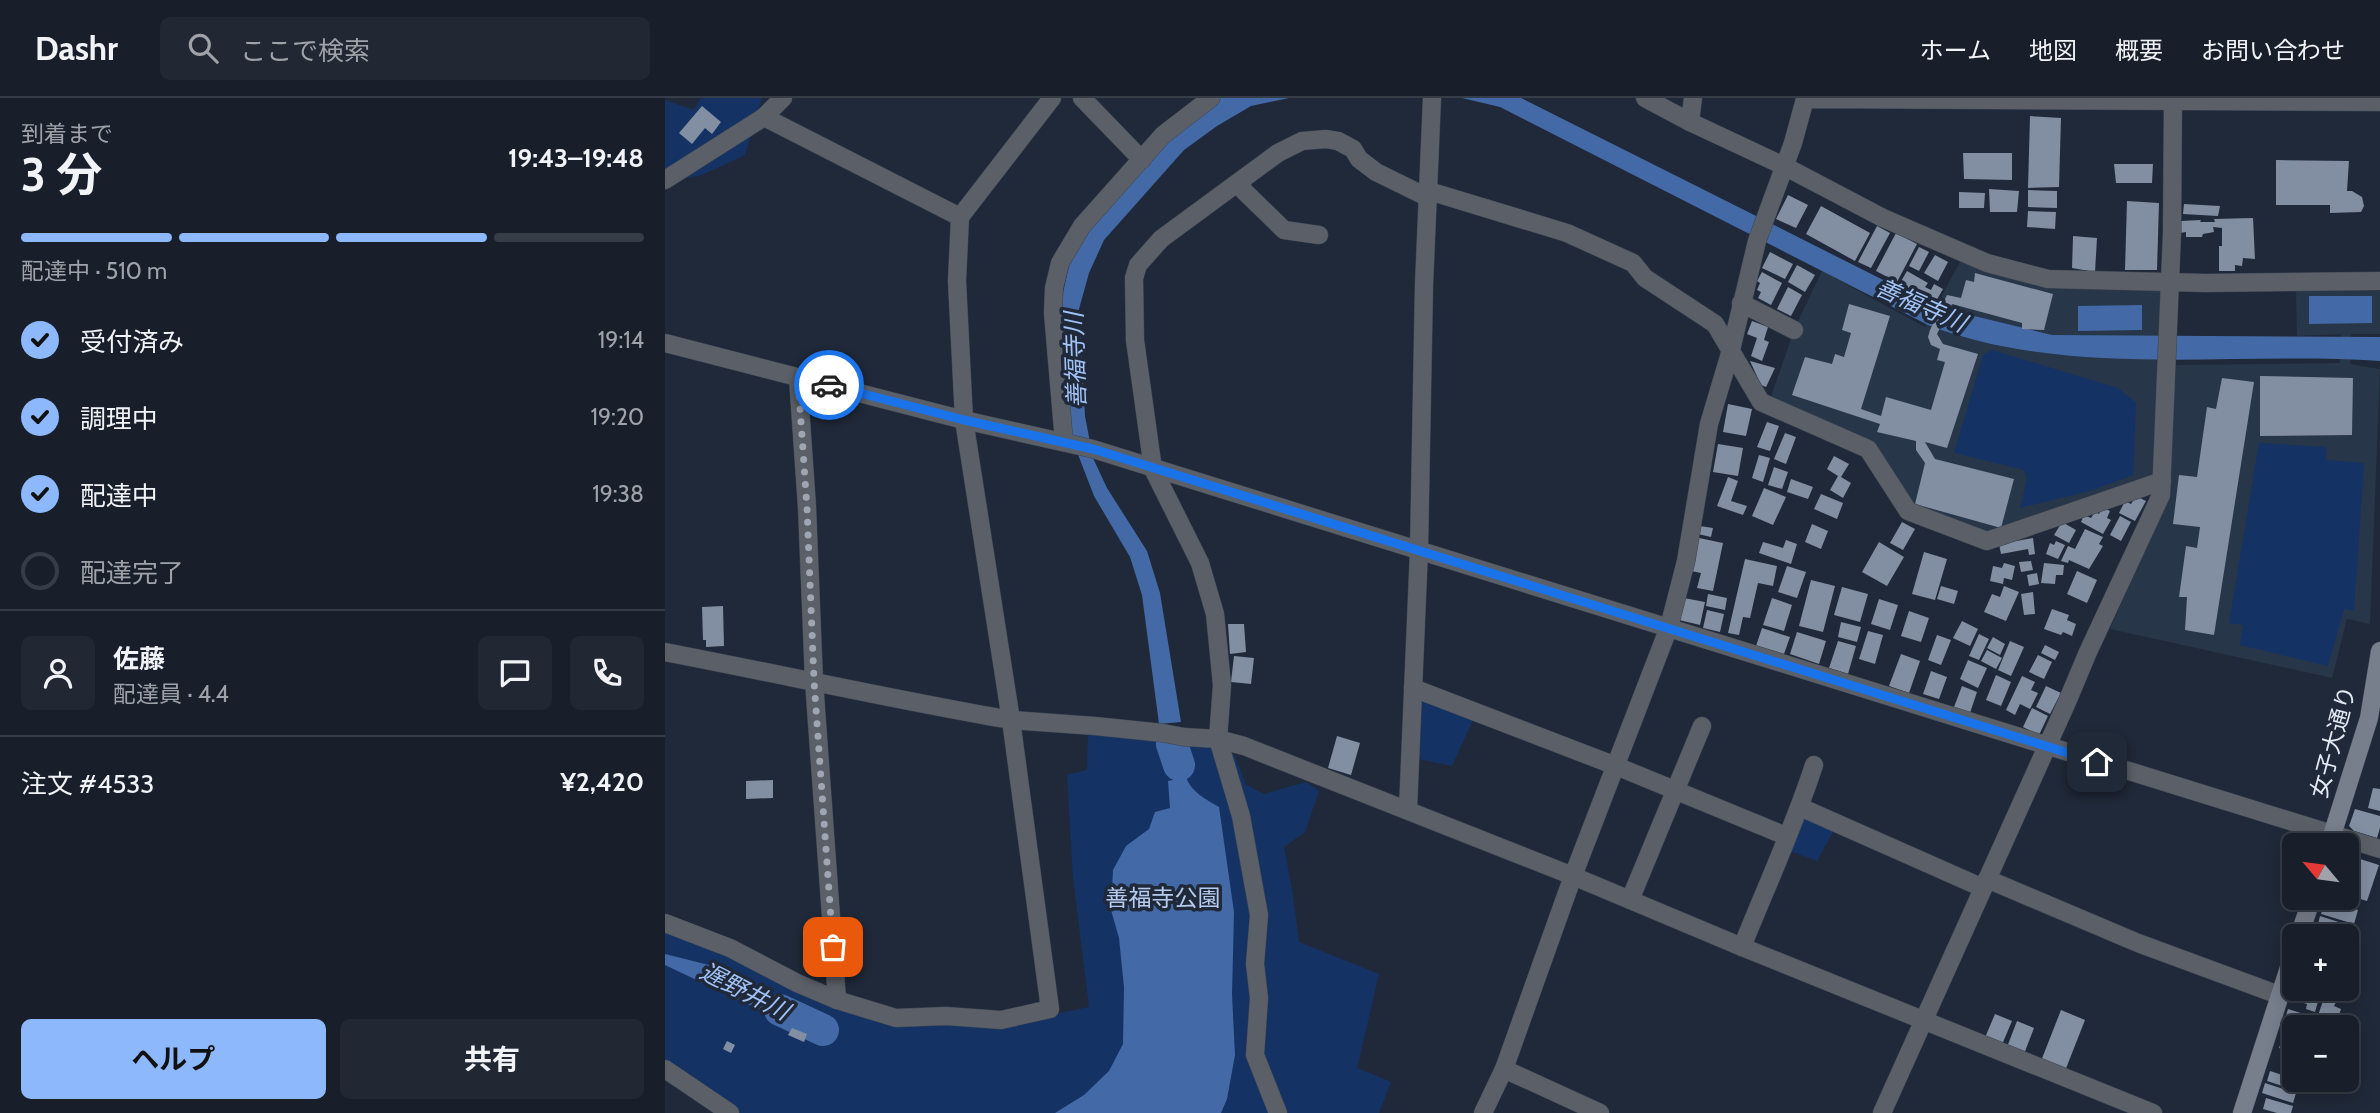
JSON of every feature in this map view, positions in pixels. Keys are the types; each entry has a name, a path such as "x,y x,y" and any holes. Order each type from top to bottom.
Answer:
{"main road":[{"name":"女子大通り","path":"2333,833 2374,719 2380,651"},
{"path":"2242,1113 2282,989"}],"street":[{"path":"665,180 764,117 783,98"},
{"path":"665,923 730,948 797,983 837,1000 896,1018 946,1016 1001,1020 1049,1009 1011,720 964,420 957,281 960,217 1052,98"},
{"path":"1082,98 1142,160"},
{"path":"1067,443 1053,313 1054,288 1060,263 1082,226 1163,135 1211,98"},
{"path":"1408,809 1419,550 1424,285 1432,98"},
{"path":"1645,98 1883,218 1987,263 2048,279 2168,282 2380,281"},
{"path":"1691,122 1693,98"},
{"path":"1483,1113 1504,1069 1573,876 1669,627 1686,561 1709,424 1762,230 1805,99 2380,102"},
{"path":"1882,1113 2161,495 2172,233 2173,99"},
{"path":"764,117 960,217"},
{"path":"1278,1113 1255,1055 1259,998 1255,964 1259,915 1241,816 1218,739 1221,685 1215,614 1201,562 1153,469 1135,340 1134,278 1138,265 1161,239 1278,153 1302,141 1338,141 1353,149 1359,159 1369,167 1429,194 1567,233 1633,263 1646,278 1715,324 1761,402 1868,449 1908,511 1987,541 2162,481"},
{"path":"1240,182 1244,191 1283,230 1319,235"},
{"path":"1741,303 1794,330"},
{"path":"665,343 964,420 1089,448 1669,627 2313,833"},
{"path":"798,378 807,508 814,681 837,1000"},
{"path":"665,652 911,703 1011,720 1218,739 1244,746 1408,809 2153,1113"},
{"path":"1413,688 1616,766 1786,836"},
{"path":"1630,900 1702,726"},
{"path":"1742,947 1800,807 1814,765"},
{"path":"1800,807 1985,884 2280,995"},
{"path":"2359,845 2380,849"},
{"path":"665,1069 730,1113"},
{"path":"1504,1069 1600,1113"}],"shaded area":[{"path":"1960,262 1995,274 2162,290 2154,476 1987,533 1912,506 1873,442 1770,400 1794,330 1822,271 1925,327"},
{"path":"2296,289 2380,291 2380,334 2351,334 2350,364 2380,369 2370,624 2347,619 2332,678 2110,629 2170,494 2172,370 2177,365 2340,363 2341,334 2297,336"}],"green space":[{"path":"701,98 762,98 745,155 702,175 665,182 665,100 694,110"},
{"path":"1992,350 2118,388 2136,403 2133,475 2090,491 2020,508 2027,479 2024,470 1954,453 1983,355"},
{"path":"2259,443 2326,447 2326,460 2364,463 2354,611 2344,609 2328,666 2240,645 2243,625 2229,623"},
{"path":"1420,698 1473,720 1452,766 1418,759"},
{"name":"善福寺公園","path":"1088,729 1200,743 1234,754 1246,785 1264,794 1306,782 1319,791 1305,832 1284,847 1299,942 1379,974 1357,1068 1391,1082 1379,1113 719,1113 665,1075 665,929 895,1025 1002,1025 1089,1007 1073,878 1067,775 1087,770"},
{"path":"1803,814 1835,828 1817,861 1785,849"}],"water":[{"path":"1220,98 1289,98 1251,106 1184,150 1104,240 1089,273 1079,309 1085,416 1093,458 1107,488 1147,551 1160,593 1181,722 1159,724 1142,595 1130,557 1094,496 1067,426 1059,310 1069,266 1087,230 1174,132"},
{"path":"1462,98 1521,98 1937,307 2052,335 2380,337 2380,361 2151,360 2037,352 1982,342 1928,325 1500,107"},
{"path":"2309,296 2372,296 2372,323 2309,324"},
{"path":"2142,305 2142,330 2078,331 2078,306"},
{"path":"1183,764 1190,785 1219,807 1234,912 1232,994 1235,1055 1227,1099 1221,1113 1055,1113 1084,1095 1109,1071 1123,1044 1124,987 1119,938 1111,910 1113,870 1126,846 1149,829 1155,812 1170,808 1168,781 1178,779 1176,766"},
{"path":"665,954 721,968 763,996 821,1024 817,1032 745,1003 665,965"}],"building":[{"path":"702,106 721,122 712,134 705,128 692,144 679,133"},
{"path":"2030,116 2061,118 2059,187 2028,188"},
{"path":"1963,153 2012,153 2012,180 1964,179"},
{"path":"2276,160 2349,161 2347,191 2362,197 2364,206 2361,212 2330,213 2330,205 2276,205"},
{"path":"2114,164 2153,164 2152,183 2116,183"},
{"path":"1989,189 2019,191 2017,212 1990,212"},
{"path":"2028,190 2057,191 2057,208 2028,207"},
{"path":"1959,192 1985,193 1984,208 1959,208"},
{"path":"1788,195 1808,205 1796,228 1776,219"},
{"path":"2127,201 2159,203 2157,270 2125,270"},
{"path":"2184,204 2220,206 2218,216 2183,214"},
{"path":"1821,206 1870,233 1855,261 1806,234"},
{"path":"2028,211 2056,212 2055,229 2027,227"},
{"path":"2253,218 2255,259 2243,258 2242,266 2235,265 2235,271 2219,271 2222,228 2213,227 2214,232 2203,234 2202,237 2186,237 2186,232 2180,233 2181,221 2215,222 2214,219"},
{"path":"1877,226 1890,233 1871,268 1858,262"},
{"path":"1896,233 1917,244 1897,282 1876,271"},
{"path":"2073,236 2097,238 2095,272 2072,268"},
{"path":"1919,247 1929,252 1919,271 1909,266"},
{"path":"1770,252 1793,264 1785,279 1762,268"},
{"path":"1935,255 1948,262 1938,281 1924,273"},
{"path":"1797,265 1815,275 1805,292 1788,282"},
{"path":"1907,271 1928,283 1925,287 1931,290 1934,284 1943,289 1935,303 1900,283"},
{"path":"1762,272 1782,283 1771,305 1758,298 1761,292 1757,290 1760,283 1757,281"},
{"path":"1975,273 2053,294 2044,330 2022,329 2022,323 1952,304 1937,334 1943,344 1978,354 1947,448 1925,442 1935,459 2014,479 2001,528 1915,504 1925,463 1916,450 1916,441 1877,432 1880,424 1792,395 1805,357 1832,364 1835,354 1844,357 1851,333 1842,330 1849,304 1890,316 1861,409 1881,416 1886,397 1931,410 1945,362 1937,360 1940,349 1931,345 1928,337 1930,330 1947,295 1961,298 1966,280 1974,282"},
{"path":"1788,287 1802,295 1791,316 1777,309"},
{"path":"1752,321 1768,327 1764,340 1769,342 1762,361 1751,356 1757,338 1747,334"},
{"path":"1750,361 1775,368 1766,387 1761,385"},
{"path":"2260,376 2353,378 2352,435 2260,436"},
{"path":"2222,378 2254,382 2214,635 2185,630 2187,597 2179,597 2186,546 2197,548 2200,527 2173,524 2179,475 2197,477 2207,407 2216,409"},
{"path":"1728,404 1752,409 1746,436 1723,432"},
{"path":"1767,422 1779,426 1770,451 1757,447"},
{"path":"1785,433 1796,437 1786,464 1774,459"},
{"path":"1718,444 1743,448 1738,476 1713,472"},
{"path":"1759,455 1770,458 1763,482 1752,478"},
{"path":"1834,456 1849,464 1841,477 1851,483 1843,498 1830,490 1838,476 1827,469"},
{"path":"1774,467 1788,472 1782,489 1768,485"},
{"path":"1728,477 1738,481 1731,501 1747,506 1743,515 1717,506"},
{"path":"1791,479 1813,487 1808,499 1787,492"},
{"path":"1764,488 1786,497 1773,525 1752,516"},
{"path":"1821,494 1843,503 1837,519 1814,509"},
{"path":"2136,496 2146,501 2135,521 2119,513 2125,501 2131,504"},
{"path":"2102,507 2110,511 2107,518 2111,520 2103,534 2081,522 2084,515 2091,518 2095,512 2099,514"},
{"path":"2120,516 2131,522 2121,541 2110,535"},
{"path":"1902,522 1915,529 1903,550 1890,543"},
{"path":"2062,522 2076,530 2069,543 2054,535"},
{"path":"1812,524 1828,531 1821,549 1805,542"},
{"path":"1700,526 1713,528 1711,537 1698,534"},
{"path":"2085,529 2103,537 2099,544 2103,546 2089,569 2069,560 2068,563 2061,561 2068,546 2075,549"},
{"path":"1699,538 1723,543 1713,591 1697,588 1701,573 1691,571"},
{"path":"2033,538 2035,554 2029,555 2028,549 2001,554 1999,544"},
{"path":"1786,540 1797,544 1791,564 1759,553 1763,542 1783,548"},
{"path":"2056,541 2065,545 2058,559 2046,554 2050,543 2054,545"},
{"path":"1879,542 1904,557 1887,586 1862,572"},
{"path":"1924,552 1947,559 1935,600 1912,594"},
{"path":"1745,559 1777,566 1773,586 1758,583 1750,618 1743,617 1739,635 1728,633"},
{"path":"2031,561 2033,570 2021,572 2019,562"},
{"path":"2004,563 2015,566 2012,580 2004,578 2003,584 1990,581 1993,566 2002,568"},
{"path":"2044,563 2064,565 2063,575 2056,575 2055,584 2041,583"},
{"path":"1787,566 1806,572 1797,598 1778,592"},
{"path":"2077,571 2097,580 2087,603 2067,594"},
{"path":"2037,573 2039,584 2029,586 2027,575"},
{"path":"1811,580 1835,586 1823,632 1799,626"},
{"path":"1941,586 1958,591 1954,604 1937,599"},
{"path":"2004,586 2019,592 2006,621 1984,612 1992,594 2000,597"},
{"path":"1842,587 1868,594 1860,622 1834,615"},
{"path":"2033,592 2035,614 2024,615 2021,594"},
{"path":"1708,594 1727,598 1725,610 1706,606"},
{"path":"1684,598 1705,602 1700,625 1679,620"},
{"path":"1772,598 1792,605 1784,631 1763,625"},
{"path":"1879,599 1898,605 1890,630 1871,624"},
{"path":"723,606 724,646 706,647 706,640 703,640 702,607"},
{"path":"2052,609 2069,615 2067,620 2076,624 2072,636 2044,629"},
{"path":"1707,610 1724,614 1720,632 1703,628"},
{"path":"1909,611 1929,618 1921,642 1901,636"},
{"path":"1962,621 1978,629 1970,646 1953,638"},
{"path":"1841,622 1861,627 1857,642 1838,637"},
{"path":"1228,624 1244,624 1246,652 1230,654"},
{"path":"1762,628 1790,637 1784,654 1756,646"},
{"path":"1868,631 1883,635 1875,664 1859,659"},
{"path":"1797,632 1826,641 1819,664 1790,654"},
{"path":"1979,634 1989,639 1979,660 1969,656"},
{"path":"1937,635 1951,640 1941,665 1928,660"},
{"path":"1993,637 2005,644 2000,655 1987,648"},
{"path":"1838,641 1856,646 1848,674 1829,668"},
{"path":"2010,641 2024,647 2011,676 1998,670"},
{"path":"2045,645 2059,652 2055,660 2041,653"},
{"path":"1987,650 2002,658 1996,669 1981,661"},
{"path":"1901,654 1920,661 1909,693 1889,686"},
{"path":"2038,655 2052,662 2044,679 2029,672"},
{"path":"1234,656 1254,658 1251,684 1231,682"},
{"path":"1968,660 1987,668 1978,688 1960,679"},
{"path":"1931,671 1947,677 1939,699 1923,694"},
{"path":"1996,675 2011,682 2001,706 1986,700"},
{"path":"2022,676 2035,682 2031,690 2038,693 2030,709 2020,704 2015,715 2006,710"},
{"path":"1962,686 1977,692 1970,713 1954,707"},
{"path":"2046,686 2061,693 2050,714 2036,707"},
{"path":"2032,708 2048,716 2039,735 2023,727"},
{"path":"1337,736 1360,743 1351,775 1328,768"},
{"path":"773,780 773,798 746,799 746,781"},
{"path":"2373,788 2380,789 2380,811 2368,808"},
{"path":"2355,809 2380,816 2377,838 2354,831 2349,826"},
{"path":"2359,859 2379,865 2367,901 2359,899"},
{"path":"2322,910 2358,910 2354,924 2321,914"},
{"path":"2320,916 2345,924 2318,924"},
{"path":"2296,1001 2318,1001 2315,1012 2306,1009 2307,1004"},
{"path":"2323,1001 2336,1002 2334,1006 2341,1009 2339,1015 2318,1015"},
{"path":"2288,1009 2307,1015 2286,1015"},
{"path":"2061,1010 2085,1020 2065,1071 2041,1061"},
{"path":"1995,1014 2012,1021 2001,1047 1984,1040"},
{"path":"2017,1021 2034,1028 2024,1054 2007,1047"},
{"path":"792,1028 807,1034 804,1042 788,1035"},
{"path":"727,1041 735,1045 731,1053 723,1049"},
{"path":"2270,1071 2282,1075 2282,1086 2267,1081"},
{"path":"2265,1083 2282,1088 2282,1092 2296,1093 2293,1103 2262,1093"},
{"path":"2266,1098 2293,1106 2291,1113 2263,1109"}],"waterway":[{"name":"善福寺川","path":"1172,744 1179,765"},
{"name":"遅野井川","path":"780,1010 823,1030"}],"way so far":[{"path":"829,385 798,378 807,508 814,681 833,947"}],"route":[{"path":"829,385 964,420 1093,449 2097,762"}]}
